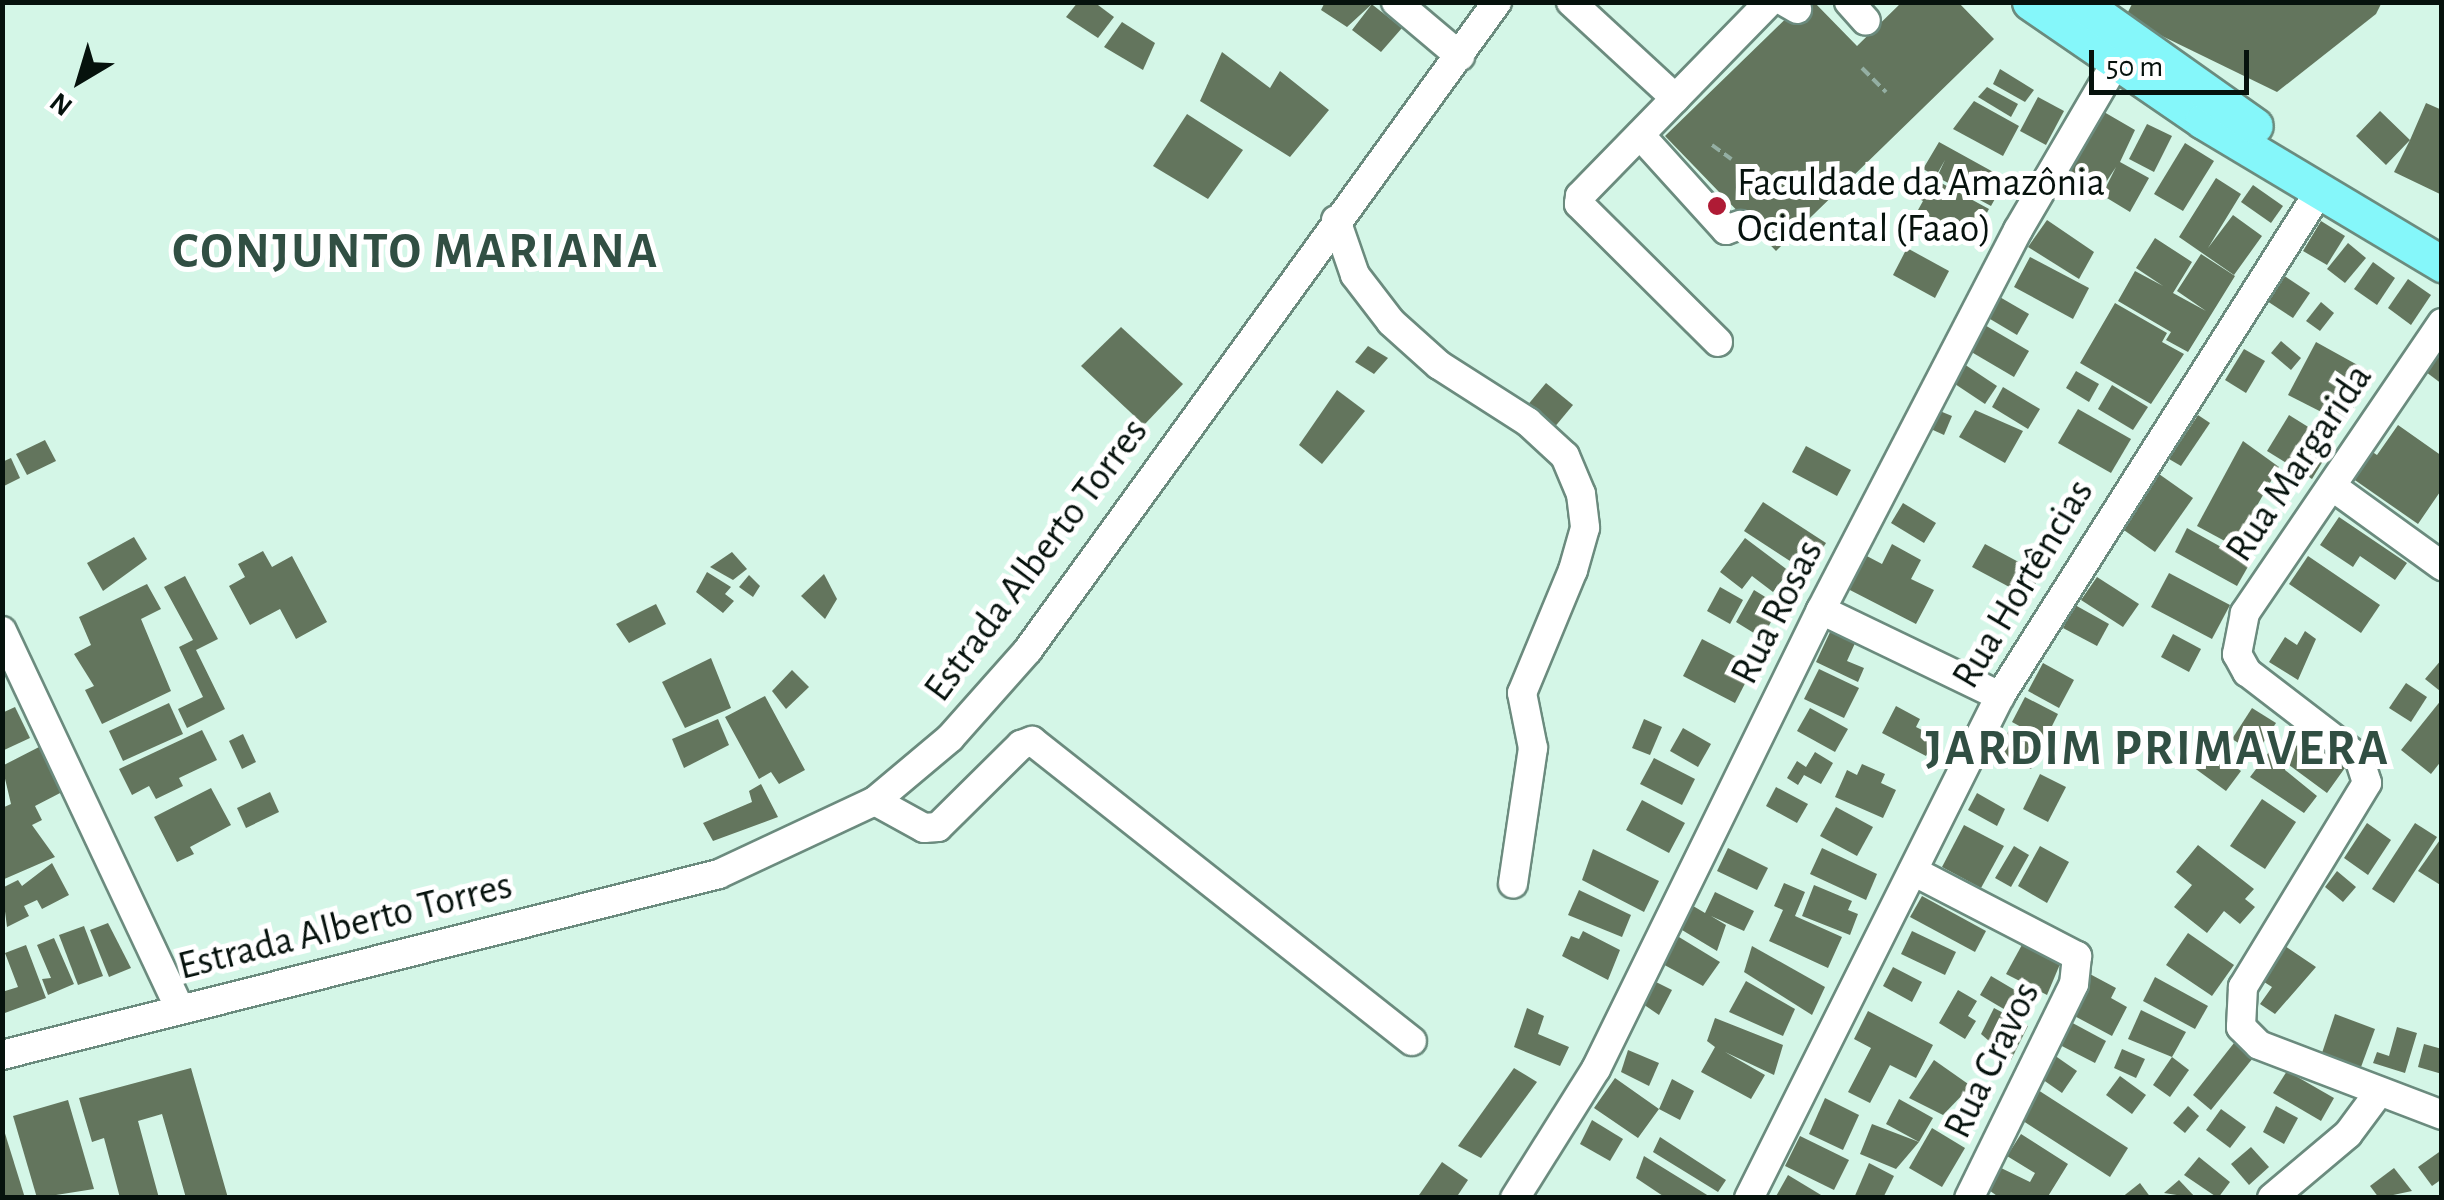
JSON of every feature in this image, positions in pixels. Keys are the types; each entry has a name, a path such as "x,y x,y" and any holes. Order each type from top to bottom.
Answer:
{"main road":[{"path":"2030,2 2115,64 2442,264"},
{"path":"2080,2 2254,126 2442,235"}],"street":[{"name":"Estrada Alberto Torres","path":"2,1055 719,874 875,801 950,738 1028,650 1497,2"},
{"path":"1571,2 1675,98"},
{"path":"1718,342 1579,204 1580,196 1769,2"},
{"path":"1411,7 1460,56"},
{"name":"Rua Rosas","path":"1516,1198 1596,1070 1821,610 2018,230 2115,64"},
{"path":"1640,134 1726,230 1740,225"},
{"name":"Rua Hortências","path":"1749,1198 2000,696 2319,192"},
{"path":"1336,220 1355,274 1391,322 1439,364 1528,422 1565,456 1581,494 1585,528 1573,570 1522,694 1532,748 1513,884"},
{"name":"Rua Margarida","path":"2377,1095 2259,1045 2241,1027 2243,987 2367,783 2360,758 2247,672 2237,654 2245,613 2442,322"},
{"path":"2333,487 2442,566"},
{"path":"1821,610 2000,696"},
{"path":"2,631 180,1009"},
{"path":"875,801 924,828 938,827 1021,744 1032,741 1412,1042"},
{"name":"Rua Cravos","path":"1913,871 2077,956 2074,984 1970,1198"},
{"path":"2272,1198 2348,1134 2377,1095 2442,1115"}],"path":[{"path":"1862,68 1886,92"},
{"path":"1712,146 1731,160"}],"building":[{"path":"1078,2 1094,2 1114,17 1098,38 1066,17"},
{"path":"1325,2 1372,4 1347,27 1321,10"},
{"path":"1803,2 1814,2 1857,46 1902,2 1958,2 1994,39 1776,251 1665,136"},
{"path":"2133,2 2382,2 2376,14 2277,92 2125,18"},
{"path":"1372,4 1402,28 1381,52 1352,30"},
{"path":"1122,22 1155,43 1143,70 1104,47"},
{"path":"1222,52 1270,88 1280,71 1329,110 1290,157 1200,101"},
{"path":"2000,69 2034,90 2025,102 1993,84"},
{"path":"1987,87 2018,104 2011,117 1978,97"},
{"path":"2038,97 2064,111 2046,145 2020,131"},
{"path":"1974,101 2019,126 2003,156 1953,129"},
{"path":"2426,103 2442,110 2442,195 2394,172"},
{"path":"2380,111 2410,140 2386,165 2356,136"},
{"path":"2104,112 2135,130 2120,162 2149,178 2130,212 2102,195 2116,167 2097,196 2066,178"},
{"path":"1187,114 1243,150 1208,199 1153,166"},
{"path":"2147,124 2172,136 2154,172 2129,159"},
{"path":"1939,142 2006,179 1991,206 1937,177 1945,160 1936,176 1923,169"},
{"path":"2185,143 2214,161 2183,211 2154,194"},
{"path":"1918,172 1933,179 1927,190 1934,179 1989,209 1972,240 1918,210 1923,201 1909,193"},
{"path":"2216,178 2241,194 2208,248 2233,215 2262,236 2234,275 2179,237"},
{"path":"2253,185 2283,206 2271,223 2241,202"},
{"path":"2047,220 2094,252 2079,279 2028,247"},
{"path":"2321,221 2345,236 2327,265 2303,251"},
{"path":"2155,238 2192,262 2173,293 2206,311 2177,291 2201,254 2235,276 2188,352 2166,340 2171,332 2118,301 2135,271 2163,286 2136,268"},
{"path":"2348,243 2366,258 2345,283 2327,269"},
{"path":"1907,248 1949,271 1935,298 1893,275"},
{"path":"2030,257 2089,288 2073,319 2014,287"},
{"path":"2373,262 2395,278 2377,305 2354,289"},
{"path":"2283,275 2310,293 2293,318 2267,301"},
{"path":"2408,279 2431,295 2411,325 2388,308"},
{"path":"1998,296 2029,314 2017,335 1985,316"},
{"path":"2321,302 2334,313 2320,331 2306,321"},
{"path":"2115,303 2167,333 2162,342 2184,354 2151,404 2080,363"},
{"path":"1983,324 2029,351 2014,377 1968,350"},
{"path":"1121,327 1183,384 1144,425 1081,366"},
{"path":"2281,341 2301,358 2291,370 2271,353"},
{"path":"2316,342 2372,373 2345,424 2288,395"},
{"path":"1368,346 1388,358 1374,374 1355,362"},
{"path":"2244,349 2265,361 2246,393 2225,380"},
{"path":"2438,355 2442,357 2442,384 2426,372"},
{"path":"1964,364 1997,386 1985,404 1952,382"},
{"path":"2076,371 2099,384 2089,402 2066,388"},
{"path":"1546,383 1573,405 1553,429 1526,407"},
{"path":"2112,385 2148,407 2133,430 2098,409"},
{"path":"2003,387 2040,409 2028,429 1992,407"},
{"path":"1337,390 1365,411 1322,464 1299,445"},
{"path":"1930,407 1952,416 1944,435 1922,425"},
{"path":"2078,409 2131,439 2111,473 2058,443"},
{"path":"1975,410 2023,431 2005,463 1959,437"},
{"path":"2198,415 2210,423 2181,466 2169,459"},
{"path":"2289,415 2334,443 2312,479 2267,451"},
{"path":"2398,425 2442,456 2442,489 2418,524 2349,476 2368,449 2377,455"},
{"path":"45,440 56,461 27,475 16,454"},
{"path":"2243,441 2279,467 2234,546 2197,526"},
{"path":"1806,446 1851,470 1837,496 1792,472"},
{"path":"11,458 20,478 2,487 2,462"},
{"path":"2159,474 2193,498 2155,552 2121,528"},
{"path":"1763,502 1826,543 1807,572 1744,531"},
{"path":"1903,503 1936,523 1924,543 1891,523"},
{"path":"2339,517 2407,563 2395,580 2360,556 2353,567 2320,545"},
{"path":"2187,528 2250,563 2237,586 2175,552"},
{"path":"134,537 147,559 103,591 87,563"},
{"path":"1745,538 1789,571 1773,592 1752,576 1742,589 1720,572"},
{"path":"1892,544 1921,560 1911,579 1934,590 1916,624 1846,588 1863,554 1882,564"},
{"path":"1985,544 2041,574 2028,597 1972,567"},
{"path":"263,551 272,567 292,556 327,622 296,639 280,609 250,625 229,586 245,577 238,564"},
{"path":"732,552 747,569 733,580 710,567"},
{"path":"2308,556 2380,605 2361,633 2289,584"},
{"path":"707,572 731,587 725,594 734,601 723,613 696,592"},
{"path":"2169,573 2230,605 2212,639 2151,607"},
{"path":"824,574 837,599 825,619 801,596"},
{"path":"749,575 760,586 753,597 739,587"},
{"path":"185,576 218,639 196,650 225,709 187,728 178,709 203,697 179,647 193,640 164,587"},
{"path":"2097,577 2139,604 2123,627 2081,600"},
{"path":"147,584 161,609 141,619 171,691 102,724 85,690 94,686 74,654 91,645 79,617"},
{"path":"1720,587 1743,600 1730,624 1707,611"},
{"path":"1754,590 1780,606 1762,638 1736,622"},
{"path":"656,604 666,624 629,643 616,624"},
{"path":"2075,605 2109,624 2097,646 2063,628"},
{"path":"1831,630 1856,641 1847,661 1864,668 1858,682 1816,662"},
{"path":"2305,631 2316,639 2298,680 2269,662 2285,637 2297,645"},
{"path":"2173,634 2201,649 2189,672 2161,657"},
{"path":"1702,639 1754,666 1735,703 1683,676"},
{"path":"711,658 731,708 685,728 662,682"},
{"path":"2442,659 2442,689 2440,691 2425,679"},
{"path":"2043,663 2074,680 2059,708 2028,691"},
{"path":"1819,669 1859,688 1844,718 1804,699"},
{"path":"792,670 809,687 786,709 772,691"},
{"path":"2406,683 2427,697 2411,722 2389,708"},
{"path":"765,696 805,770 779,784 771,772 759,779 725,717"},
{"path":"2025,697 2058,714 2045,740 2012,722"},
{"path":"2442,699 2442,760 2431,774 2401,750"},
{"path":"169,703 183,734 123,761 109,731"},
{"path":"1896,706 1920,719 1916,727 1936,737 1926,756 1882,733"},
{"path":"15,707 30,738 2,751 2,713"},
{"path":"1810,708 1848,729 1835,752 1797,731"},
{"path":"2252,708 2276,723 2256,754 2232,739"},
{"path":"718,719 729,745 684,768 672,739"},
{"path":"1644,719 1662,727 1650,755 1632,748"},
{"path":"1683,728 1711,744 1698,767 1670,751"},
{"path":"202,730 217,760 179,778 183,786 156,799 149,786 132,795 119,769"},
{"path":"2009,730 2042,746 2031,769 1998,753"},
{"path":"243,734 256,762 242,769 229,741"},
{"path":"2317,743 2347,765 2327,793 2285,762 2297,745 2309,754"},
{"path":"41,746 64,791 35,806 42,820 32,825 55,857 2,880 2,808 11,804 2,766"},
{"path":"2208,747 2241,771 2226,791 2193,767"},
{"path":"1815,752 1833,763 1821,784 1804,775 1798,785 1787,778 1797,761 1806,767"},
{"path":"2269,752 2285,762 2285,770 2317,796 2304,813 2250,777"},
{"path":"1654,758 1695,779 1682,805 1640,784"},
{"path":"1862,764 1885,774 1881,783 1896,790 1883,818 1835,797 1847,770 1857,775"},
{"path":"2040,774 2066,787 2048,822 2023,809"},
{"path":"761,784 778,817 713,841 703,823 752,802 749,791"},
{"path":"1776,787 1808,804 1797,823 1766,806"},
{"path":"211,788 231,825 190,847 194,854 177,862 154,817"},
{"path":"270,792 279,812 246,828 237,808"},
{"path":"1977,793 2005,809 1997,826 1968,810"},
{"path":"2262,799 2296,822 2265,869 2230,846"},
{"path":"1642,800 1685,823 1669,853 1626,830"},
{"path":"1836,807 1873,827 1857,856 1820,836"},
{"path":"2367,823 2391,840 2368,875 2344,858"},
{"path":"2415,823 2437,837 2394,903 2372,889"},
{"path":"1964,825 2004,846 1981,888 1942,867"},
{"path":"2442,837 2442,886 2418,871"},
{"path":"2198,845 2254,889 2245,899 2255,907 2240,924 2224,911 2207,933 2174,907 2192,885 2176,872"},
{"path":"2014,846 2029,855 2011,887 1995,878"},
{"path":"2040,846 2069,862 2047,903 2018,886"},
{"path":"1728,848 1768,868 1757,890 1717,871"},
{"path":"1822,848 1877,874 1866,900 1810,874"},
{"path":"1593,849 1659,881 1644,912 1582,880"},
{"path":"52,863 69,895 42,909 37,900 24,906 29,916 7,927 2,888 18,880 22,886"},
{"path":"2337,871 2356,887 2343,902 2325,887"},
{"path":"1784,883 1805,892 1795,916 1842,937 1828,968 1769,941 1783,910 1774,906"},
{"path":"1814,885 1852,901 1848,910 1858,914 1850,935 1802,916"},
{"path":"1579,890 1631,915 1622,937 1568,915"},
{"path":"1715,892 1754,911 1744,931 1711,916 1726,925 1717,951 1677,927 1688,903 1705,913"},
{"path":"1922,896 1986,931 1975,952 1910,917"},
{"path":"108,923 131,968 109,977 90,930"},
{"path":"84,926 103,976 78,985 59,935"},
{"path":"1583,931 1620,950 1608,980 1562,956 1571,936 1579,939"},
{"path":"1912,931 1956,952 1945,975 1901,954"},
{"path":"2188,933 2234,965 2212,996 2166,965"},
{"path":"1674,934 1720,962 1703,986 1659,962"},
{"path":"54,938 74,984 48,995 42,979 51,978 37,945"},
{"path":"2023,943 2063,957 2047,995 2006,974"},
{"path":"26,945 46,998 2,1014 2,992 18,987 5,953"},
{"path":"1752,946 1825,987 1812,1015 1744,972"},
{"path":"2285,946 2316,967 2275,1014 2260,1004 2272,987 2261,980"},
{"path":"1893,967 1922,982 1912,1002 1883,986"},
{"path":"2088,973 2116,988 2111,998 2127,1007 2112,1036 2067,1012"},
{"path":"1991,976 2030,999 2019,1018 1980,995"},
{"path":"2155,977 2208,1006 2195,1029 2143,1001"},
{"path":"1652,980 1672,990 1659,1015 1640,1002"},
{"path":"1746,981 1795,1009 1783,1036 1729,1012"},
{"path":"1958,990 1977,1001 1968,1016 1976,1021 1965,1039 1939,1023"},
{"path":"1527,1008 1544,1016 1538,1034 1569,1047 1560,1066 1514,1047"},
{"path":"1994,1008 2028,1026 2011,1060 1981,1034"},
{"path":"2141,1010 2186,1032 2172,1057 2128,1039"},
{"path":"1868,1011 1933,1045 1916,1078 1890,1065 1870,1103 1848,1092 1871,1048 1854,1039"},
{"path":"2335,1014 2375,1029 2361,1067 2322,1053"},
{"path":"1715,1018 1783,1045 1774,1075 1725,1052 1765,1075 1751,1099 1701,1072 1715,1047 1707,1041"},
{"path":"2067,1020 2106,1041 2095,1063 2056,1043"},
{"path":"2397,1027 2417,1033 2405,1073 2373,1063 2377,1052 2389,1056"},
{"path":"2234,1043 2253,1058 2211,1110 2193,1095"},
{"path":"2424,1044 2442,1049 2442,1074 2418,1067"},
{"path":"2122,1049 2145,1059 2136,1078 2114,1068"},
{"path":"1628,1050 1659,1063 1649,1086 1621,1072"},
{"path":"2054,1055 2077,1071 2062,1093 2039,1077"},
{"path":"2172,1057 2189,1070 2170,1097 2153,1085"},
{"path":"1934,1060 1971,1086 1943,1115 1909,1098"},
{"path":"191,1068 228,1198 186,1198 162,1114 138,1121 159,1198 120,1198 104,1138 92,1142 79,1098"},
{"path":"1514,1068 1537,1082 1481,1158 1458,1146"},
{"path":"2287,1071 2334,1098 2321,1121 2273,1093"},
{"path":"2120,1076 2146,1095 2132,1114 2106,1095"},
{"path":"1615,1078 1659,1109 1638,1138 1594,1108"},
{"path":"1672,1079 1694,1091 1680,1120 1659,1109"},
{"path":"2038,1090 2128,1148 2110,1177 2020,1119"},
{"path":"1825,1098 1859,1115 1843,1150 1809,1134"},
{"path":"1899,1099 1933,1118 1919,1142 1886,1124"},
{"path":"68,1100 94,1189 37,1198 13,1116"},
{"path":"2188,1106 2199,1116 2185,1133 2173,1123"},
{"path":"2276,1106 2298,1118 2284,1144 2263,1132"},
{"path":"2221,1109 2246,1127 2230,1148 2206,1130"},
{"path":"1592,1120 1623,1139 1610,1161 1580,1144"},
{"path":"1872,1124 1919,1142 1896,1169 1860,1154"},
{"path":"3,1127 25,1198 2,1198"},
{"path":"1932,1128 1965,1148 1942,1187 1909,1168"},
{"path":"2021,1134 2068,1164 2047,1198 2000,1198 1986,1188 1999,1167 2030,1182 2035,1173 2007,1156"},
{"path":"1800,1136 1849,1160 1834,1190 1785,1166"},
{"path":"1660,1137 1726,1180 1718,1192 1653,1152"},
{"path":"2251,1147 2269,1167 2249,1185 2231,1164"},
{"path":"2442,1150 2442,1179 2432,1186 2418,1167"},
{"path":"1644,1156 1712,1198 1666,1198 1636,1178"},
{"path":"2199,1157 2230,1182 2218,1198 2184,1175"},
{"path":"1442,1162 1468,1180 1456,1198 1417,1198"},
{"path":"1869,1163 1894,1176 1883,1198 1854,1198"},
{"path":"2394,1168 2412,1191 2379,1198 2370,1186"},
{"path":"1788,1175 1826,1198 1775,1198"},
{"path":"2179,1180 2196,1198 2164,1193"},
{"path":"2140,1183 2151,1198 2121,1198"}],"place":[{"name":"Faculdade da Amazônia Ocidental (Faao)","path":"1717,206"}],"district":[{"name":"CONJUNTO MARIANA","path":"416,253"},
{"name":"JARDIM PRIMAVERA","path":"2158,750"}]}
